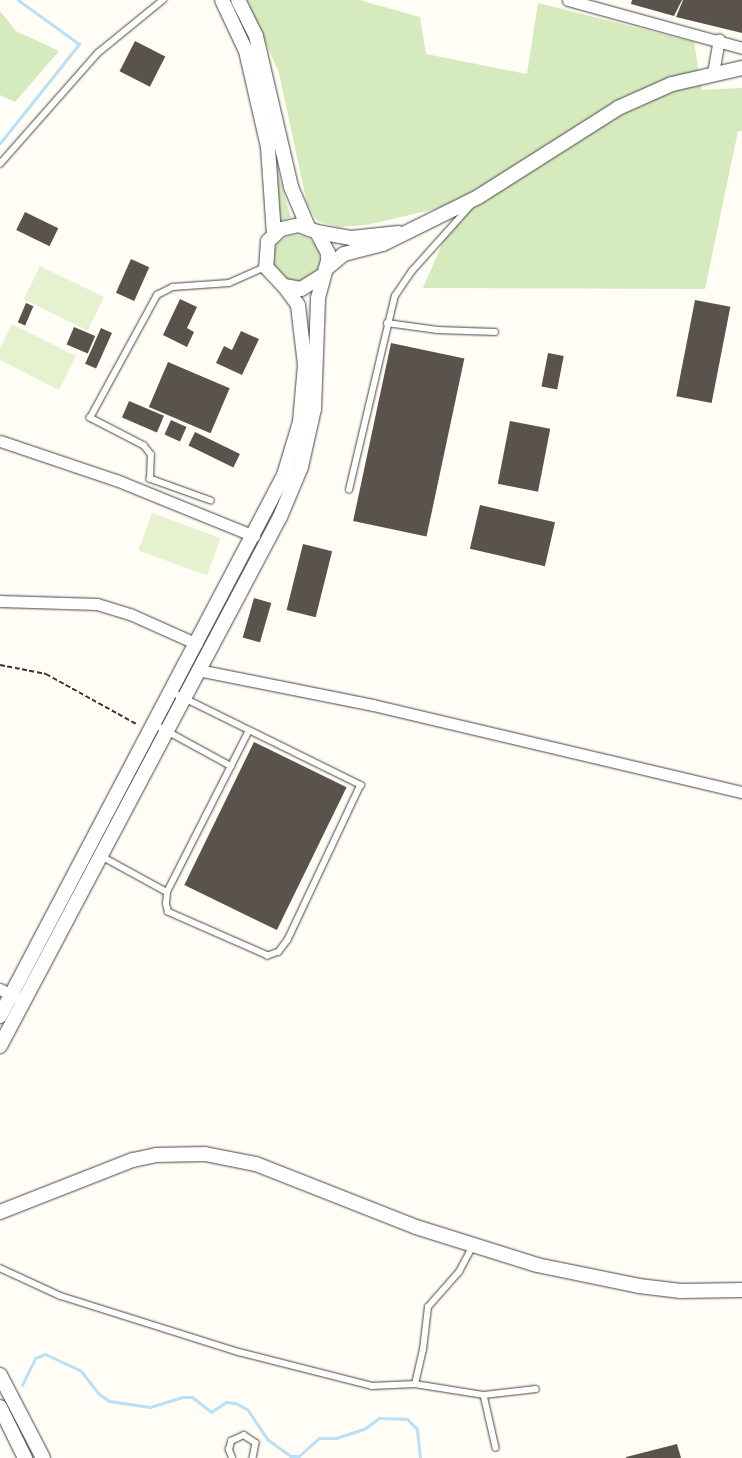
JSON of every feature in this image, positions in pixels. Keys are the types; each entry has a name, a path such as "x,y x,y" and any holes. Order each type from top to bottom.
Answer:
{"street":[{"path":"222,0 246,51 268,147 274,234"},
{"path":"0,1016 94,853 157,729 178,694 198,670 280,517 301,467 314,409 318,298 328,253 312,229 291,187 256,36 238,0"},
{"path":"568,0 719,40 742,48"},
{"path":"713,74 719,40"},
{"path":"284,286 301,289 325,272 344,254 383,244 400,233 478,198 618,108 650,92 713,74 742,68"},
{"path":"178,694 197,644 254,536 291,458 303,403 305,365 300,312 295,298 266,267 265,249 274,234 289,226 351,238 400,233"},
{"path":"0,442 116,480 254,536"},
{"path":"0,601 97,604 130,614 197,644"},
{"path":"198,670 373,705 742,792"},
{"path":"0,1046 11,995"},
{"path":"0,1212 133,1160 156,1155 206,1154 256,1164 473,1246 537,1265 630,1284 681,1291 742,1290"},
{"path":"0,1375 43,1458"},
{"path":"0,1407 25,1458"}],"lane":[{"path":"0,164 98,53 163,0"},
{"path":"349,490 387,323 395,296 412,271 478,198"},
{"path":"211,501 150,479 151,455 144,446 90,418 157,295 173,287 229,283 266,267"},
{"path":"387,323 438,330 495,332"},
{"path":"178,694 248,732 361,785 288,940 279,952 268,956 168,912 168,892 248,732"},
{"path":"157,729 231,766"},
{"path":"94,853 168,892"},
{"path":"415,1384 423,1350 428,1307 459,1272 473,1246"},
{"path":"0,1268 61,1296 240,1352 372,1386 415,1384 484,1395 536,1389"},
{"path":"484,1395 496,1448"},
{"path":"232,1458 229,1450 231,1441 244,1435 256,1443 253,1458"}],"path":[{"path":"0,665 46,674 157,729"}],"green space":[{"path":"247,0 359,0 420,17 426,54 527,74 538,3 694,42 702,90 742,88 742,131 738,131 705,289 423,288 445,237 465,202 367,225 339,227 317,221 307,204 279,73"},
{"path":"0,11 16,31 59,51 15,102 0,95"},
{"path":"277,169 291,217 280,221 278,220"},
{"path":"291,235 301,235 310,239 316,245 319,250 319,268 310,279 301,283 291,283 282,279 276,273 272,264 272,254 276,245 282,239"},
{"path":"40,266 104,297 88,330 24,299"},
{"path":"12,324 76,356 59,390 0,360 0,348"},
{"path":"152,513 221,538 207,576 138,551"}],"building":[{"path":"632,0 682,0 674,16 631,4"},
{"path":"683,0 742,0 742,33 676,17"},
{"path":"135,41 165,56 150,87 120,71"},
{"path":"25,212 58,228 49,246 16,230"},
{"path":"131,259 149,267 134,301 116,293"},
{"path":"180,299 197,307 187,328 194,332 187,347 163,335"},
{"path":"695,300 730,307 712,403 676,396"},
{"path":"26,303 33,306 25,325 18,322"},
{"path":"74,327 95,336 88,353 67,344"},
{"path":"101,328 112,333 96,369 85,364"},
{"path":"241,331 259,339 242,375 216,363 224,346 232,350"},
{"path":"391,343 464,359 427,537 353,521"},
{"path":"548,353 564,356 557,389 542,386"},
{"path":"168,362 230,388 211,433 149,407"},
{"path":"129,401 164,416 157,432 122,418"},
{"path":"171,420 187,427 180,442 164,435"},
{"path":"510,421 550,429 538,492 498,484"},
{"path":"195,432 240,454 233,467 188,445"},
{"path":"480,505 555,522 545,566 470,549"},
{"path":"303,544 332,551 316,617 287,610"},
{"path":"254,598 271,603 260,642 243,637"},
{"path":"254,742 347,787 277,930 184,885"},
{"path":"677,1444 681,1458 626,1458 626,1457"}],"waterway":[{"path":"0,143 79,44 18,0"},
{"path":"22,1385 35,1358 45,1354 81,1371 98,1393 109,1401 150,1407 182,1397 192,1397 211,1412 226,1402 235,1403 247,1409 267,1439 290,1456 299,1456 319,1438 336,1438 364,1429 379,1418 407,1419 417,1429 420,1458"}]}
